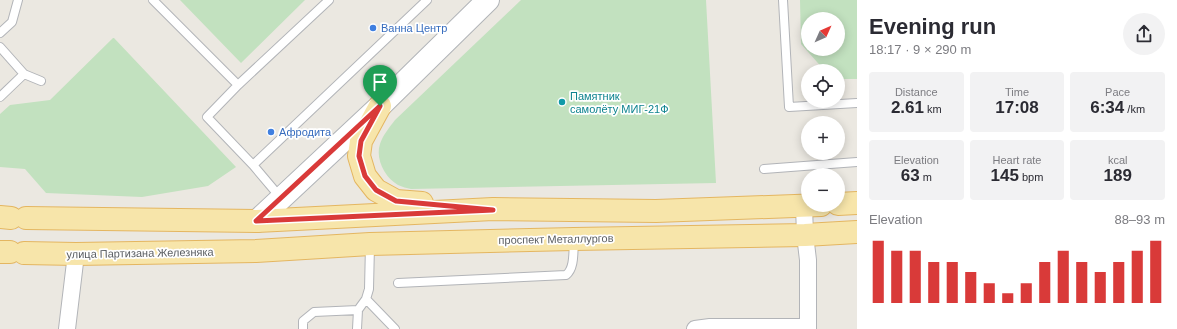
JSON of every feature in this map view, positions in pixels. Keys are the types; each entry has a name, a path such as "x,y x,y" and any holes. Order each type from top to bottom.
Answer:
{"main road":[{"path":"256,251 256,221 380,106 484,1"},
{"path":"380,106 361,141 359,156 365,176 376,190 396,201 493,210"},
{"path":"845,204 857,203"},
{"path":"12,218 256,221 493,210 656,211 801,206"},
{"name":"проспект Металлургов","path":"256,251 370,244 574,238 805,235 857,232"},
{"name":"улица Партизана Железняка","path":"11,252 76,254 256,251"}],"street":[{"path":"695,329 710,327 808,328 808,260 805,235 811,212"},
{"path":"67,329 76,254"}],"lane":[{"path":"0,33 12,22 18,0"},
{"path":"153,0 238,85"},
{"path":"280,198 253,165 207,117 238,85 329,0"},
{"path":"253,165 427,0"},
{"path":"783,0 789,107 857,103"},
{"path":"0,47 24,74 41,81"},
{"path":"0,97 24,74"},
{"path":"764,169 857,162"},
{"path":"398,283 566,275 570,271 573,259 574,238"},
{"path":"358,329 358,310 366,299 369,289 370,244"},
{"path":"366,299 395,329"},
{"path":"303,329 303,321 314,312 358,310"}],"green space":[{"path":"180,0 305,0 241,63"},
{"path":"521,0 706,0 716,183 411,189 393,182 382,168 379,156 380,144 386,132 395,120"},
{"path":"800,0 857,0 857,79 845,79 845,64 819,64 812,56 845,56 845,12 801,12 801,44"},
{"path":"113,38 236,167 208,186 142,197 46,193 25,169 0,167 0,114 10,105 50,100"}],"place":[{"name":"Ванна Центр","path":"373,28"},
{"name":"Памятник самолёту МИГ-21Ф","path":"562,102"},
{"name":"Афродита","path":"271,132"}],"route":[{"path":"380,106 361,141 359,156 365,176 376,190 396,201 493,210 256,221 280,198 380,106"}]}
